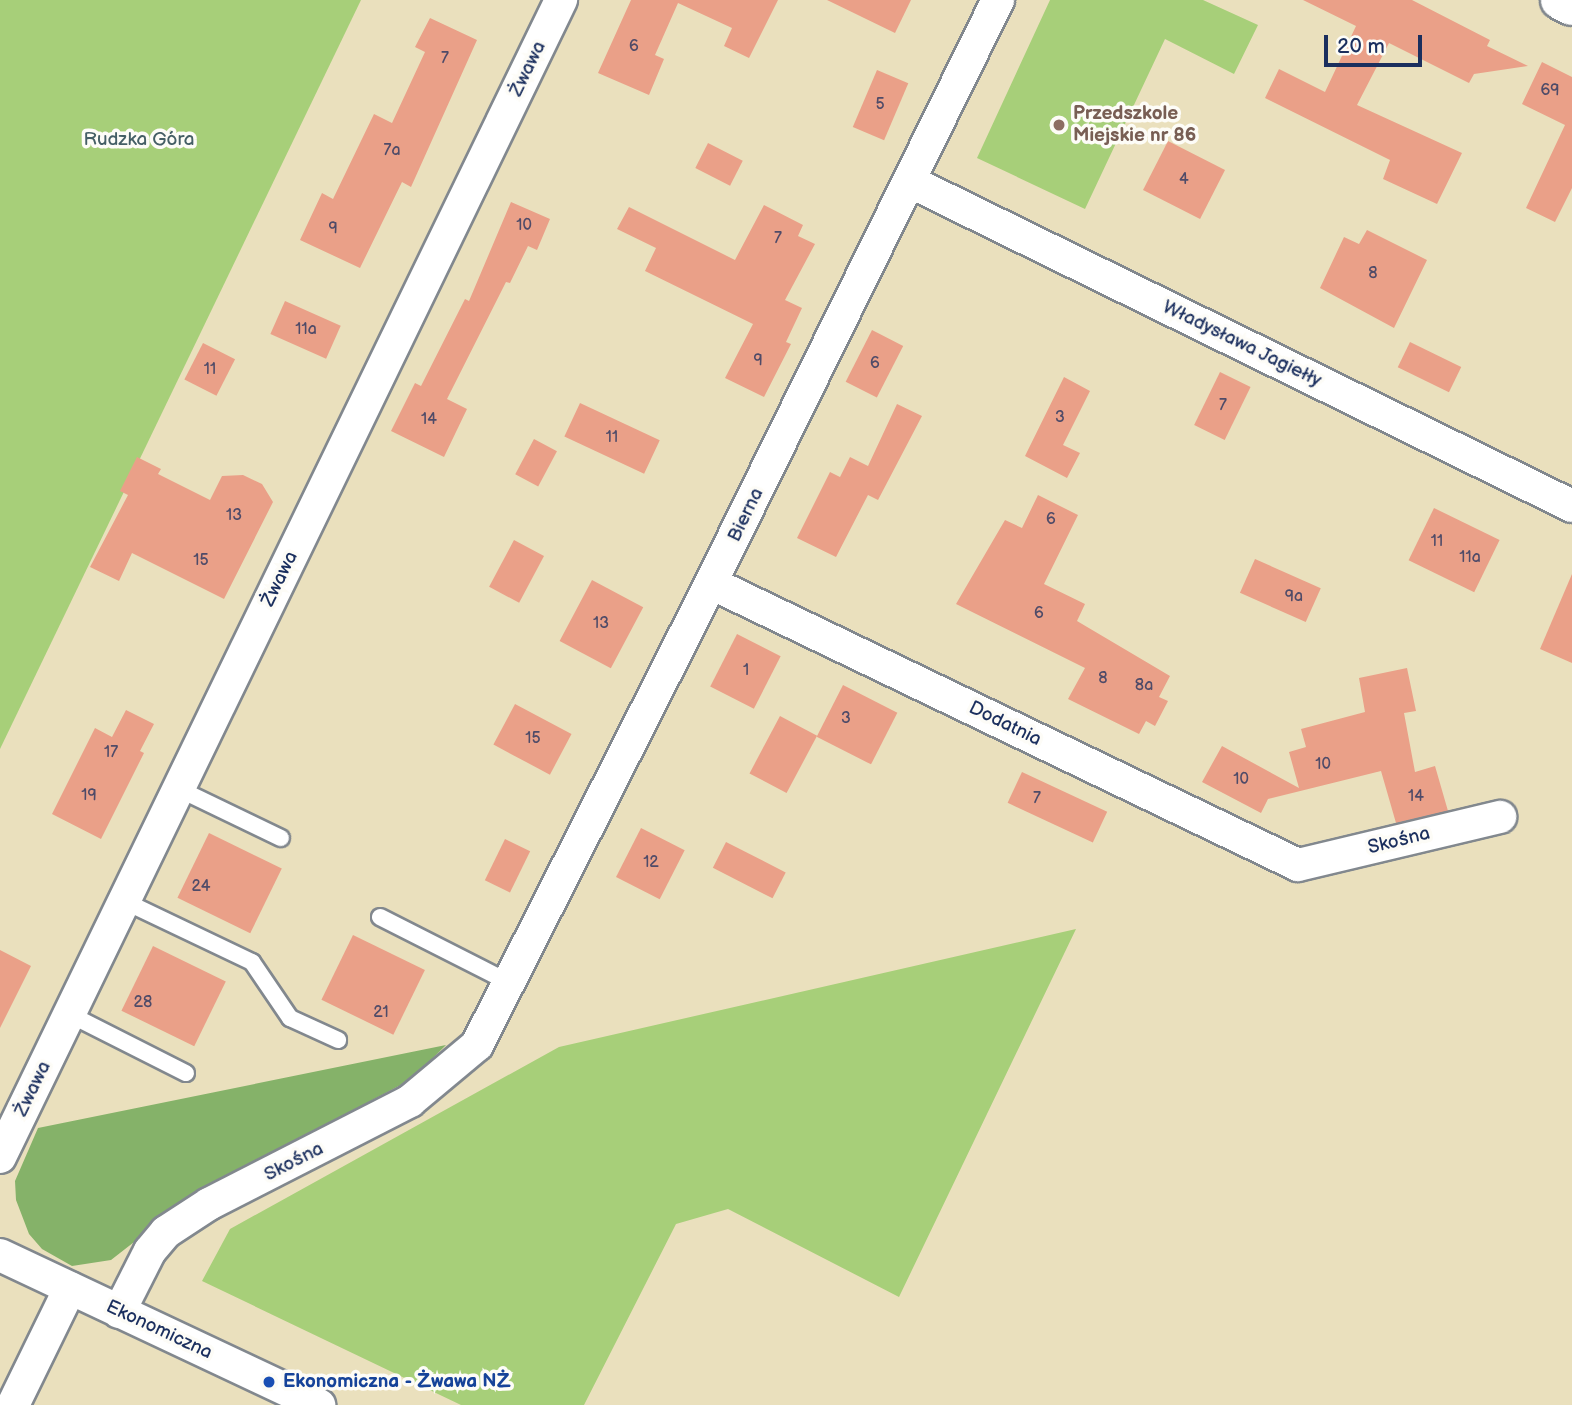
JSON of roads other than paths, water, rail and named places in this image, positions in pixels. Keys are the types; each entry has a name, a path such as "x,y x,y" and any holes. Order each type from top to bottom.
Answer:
{"street":[{"name":"Żwawa","path":"0,1157 561,0"},
{"name":"Bierna","path":"488,1027 712,583 998,0"},
{"path":"1560,0 1572,6"},
{"name":"Władysława Jagiełły","path":"911,182 1572,506"},
{"name":"Dodatnia","path":"712,583 1298,866"},
{"name":"Skośna","path":"1298,866 1500,817"},
{"name":"Skośna","path":"119,1312 150,1251 166,1232 209,1204 410,1101 461,1062 488,1027"},
{"name":"Ekonomiczna","path":"0,1255 319,1405"},
{"path":"13,1405 70,1288"}],"lane":[{"path":"178,789 281,838"},
{"path":"124,901 252,962 290,1018 338,1040"},
{"path":"380,917 510,983"},
{"path":"69,1014 186,1073"}],"place":[{"name":"Przedszkole Miejskie nr 86","path":"1059,125"},
{"name":"Ekonomiczna - Żwawa NŻ","path":"269,1382"}],"park label":[{"name":"Rudzka Góra","path":"139,140"}]}
